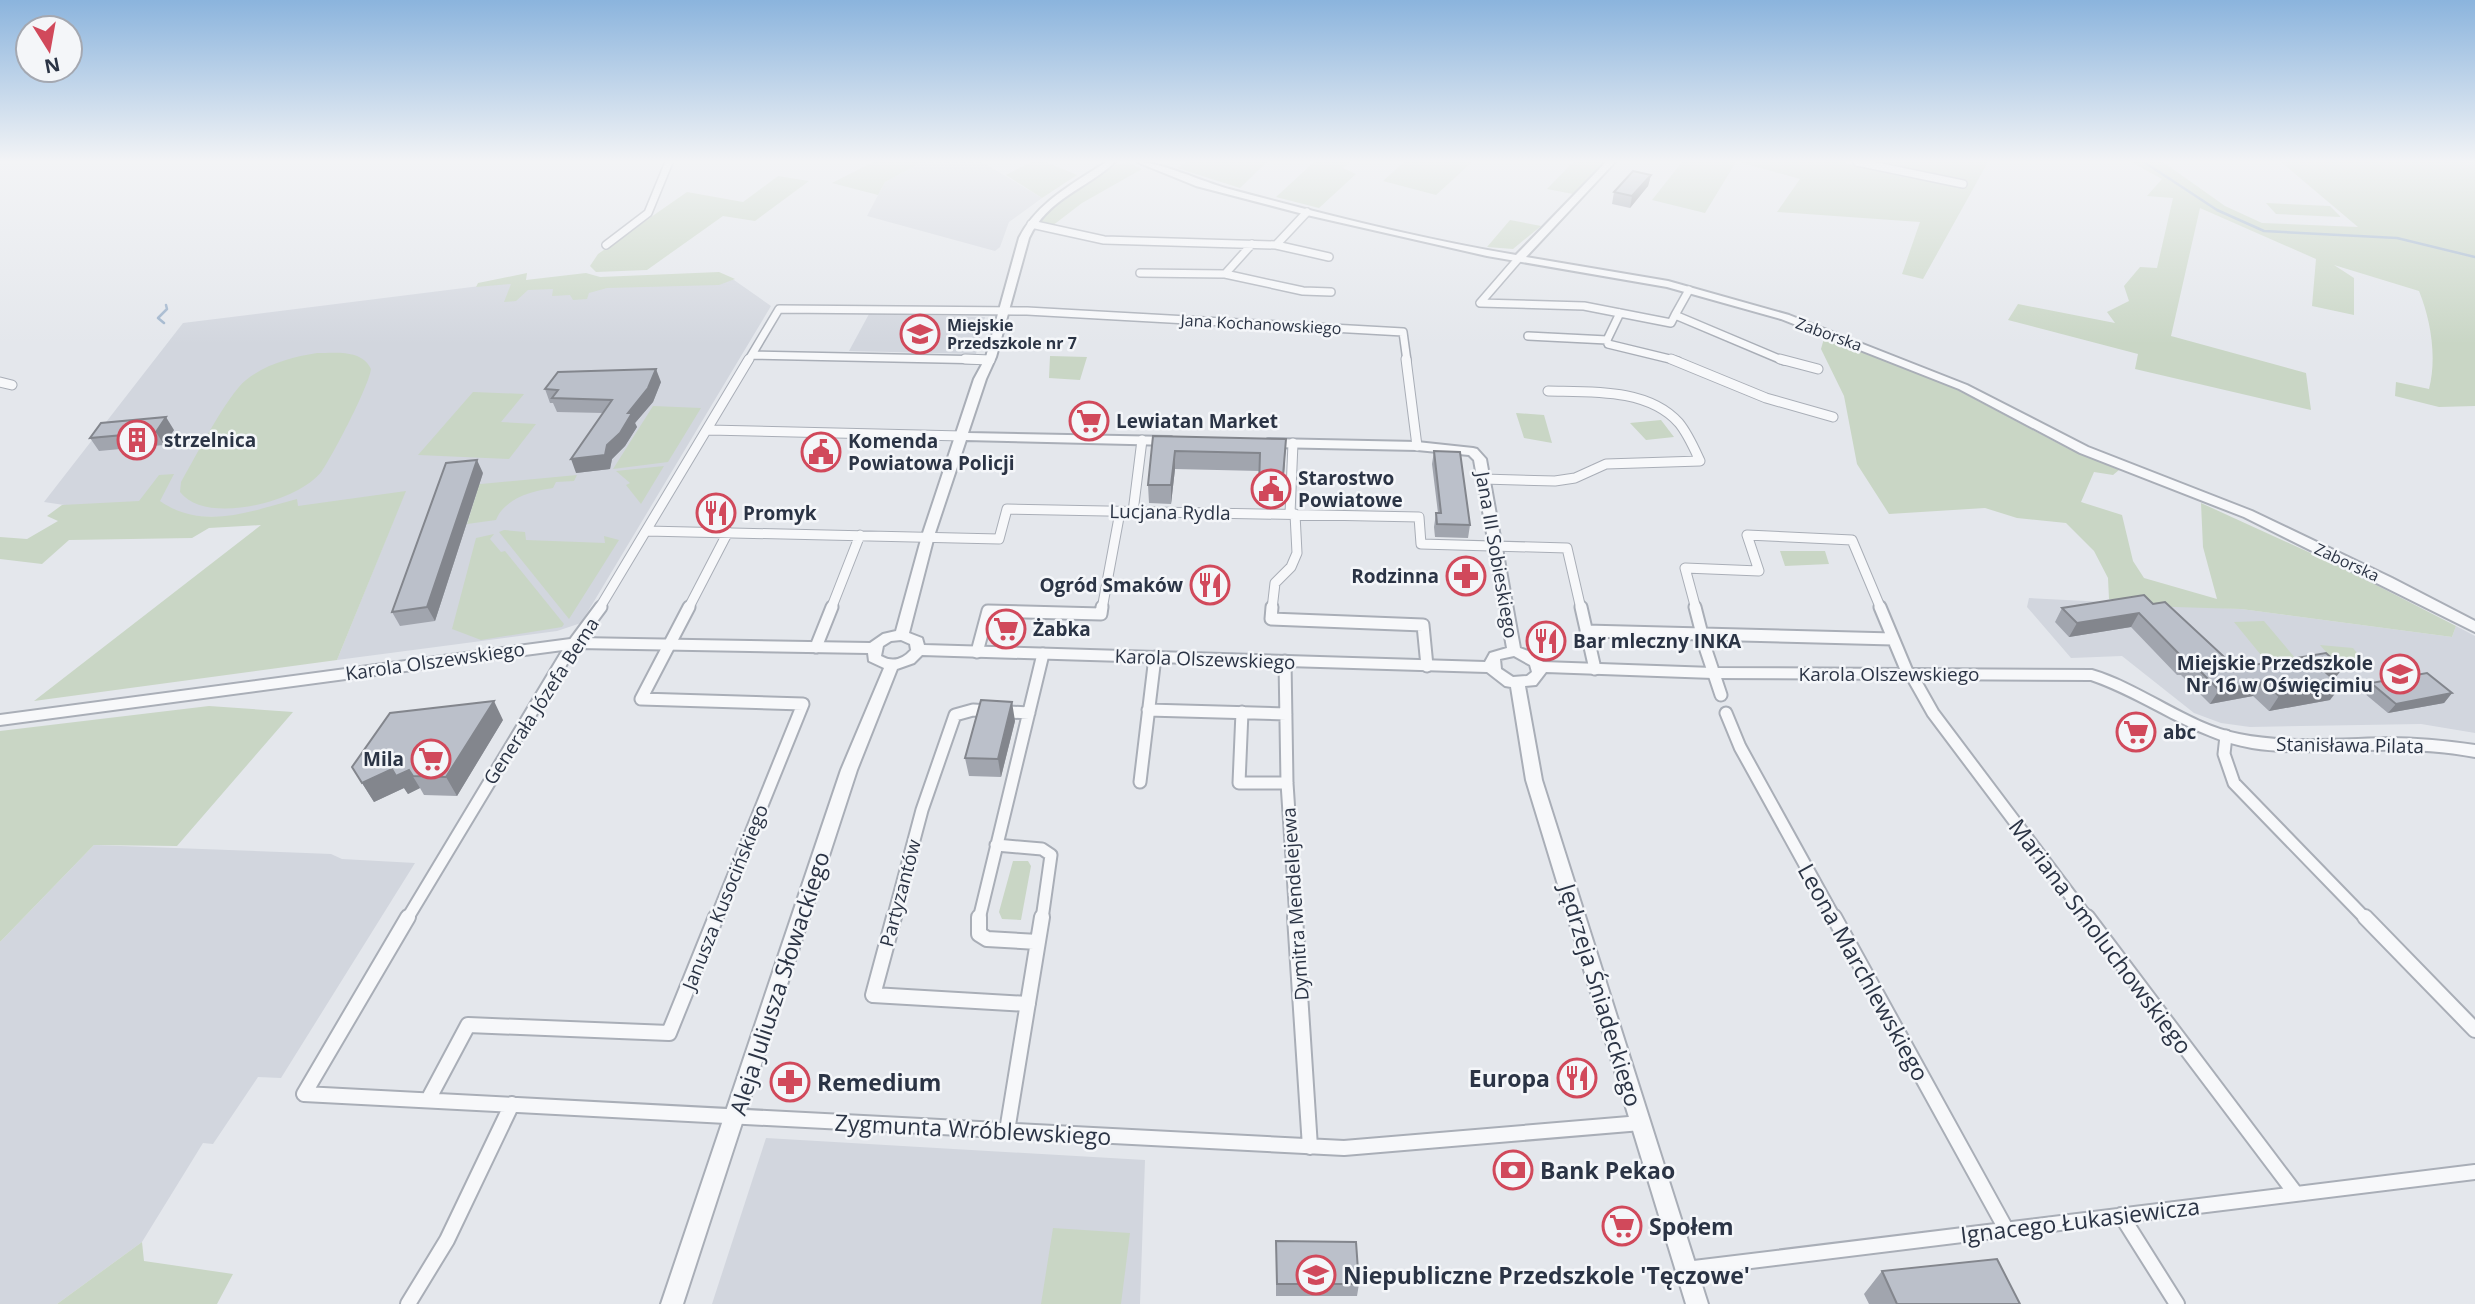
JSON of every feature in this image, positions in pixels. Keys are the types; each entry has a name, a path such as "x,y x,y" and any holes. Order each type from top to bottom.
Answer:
{"street":[{"path":"606,245 635,223"},
{"path":"1276,245 1297,223"},
{"name":"Zaborska","path":"1353,223 1519,258 1600,270 1689,290 1785,317 1963,387 2084,450 2248,514 2475,627"},
{"path":"1553,223 1480,303 1540,307 1584,306 1671,323 1689,290"},
{"path":"902,635 928,536 990,360 1031,224 1104,240 1276,245 1329,257"},
{"path":"1225,274 1252,244"},
{"path":"1140,273 1225,274 1303,291 1331,292"},
{"name":"Generała Józefa Bema","path":"304,1094 455,836 563,664 569,650 578,643 648,531 779,309 1004,311"},
{"name":"Jana Kochanowskiego","path":"1004,311 1403,332 1417,446"},
{"path":"1607,340 1620,313"},
{"path":"1675,315 1788,363 1818,369"},
{"path":"1528,336 1607,340"},
{"path":"1607,340 1608,344 1685,363 1766,398 1833,417"},
{"path":"753,355 990,360"},
{"path":"0,382 12,385"},
{"path":"1483,479 1555,481 1575,478 1606,464 1700,461 1674,419 1640,400 1620,395 1548,391"},
{"path":"709,430 1183,441"},
{"path":"1133,512 1142,440"},
{"path":"1251,442 1417,446"},
{"path":"1293,443 1292,514 1297,560 1293,568 1275,583 1271,620 1423,625 1427,666"},
{"name":"Jana III Sobieskiego","path":"1417,446 1464,449 1480,458 1514,650"},
{"name":"Lucjana Rydla","path":"928,536 999,539 1007,509 1292,514 1419,517 1421,544 1494,547"},
{"path":"977,652 988,611 1101,614 1120,512"},
{"path":"648,531 928,536"},
{"path":"670,644 728,532"},
{"path":"816,648 860,535"},
{"name":"Mariana Smoluchowskiego","path":"1702,636 1685,568 1759,571 1747,535 1852,540 1893,639 1933,713 2296,1194"},
{"path":"1494,547 1567,548 1595,669"},
{"path":"1586,631 1893,639"},
{"path":"902,635 917,641 918,650 906,662 892,665 874,658 873,648 881,640 902,635"},
{"name":"Karola Olszewskiego","path":"0,720 578,643 873,648"},
{"name":"Janusza Kusocińskiego","path":"428,1100 468,1025 669,1033 803,704 640,699 670,644"},
{"name":"Karola Olszewskiego","path":"918,650 1492,667"},
{"path":"1514,650 1528,655 1539,667 1536,677 1517,683 1503,680 1492,667 1495,656 1514,650"},
{"path":"1706,650 1721,695"},
{"path":"1038,942 987,939 978,932 996,845 1043,654"},
{"path":"1140,782 1155,657"},
{"name":"Dymitra Mendelejewa","path":"1285,661 1287,783 1310,1147"},
{"name":"Aleja Juliusza Słowackiego","path":"672,1304 849,771 892,665"},
{"name":"Karola Olszewskiego","path":"1539,667 1713,673 2092,675 2125,686 2181,717 2226,736"},
{"name":"Jędrzeja Śniadeckiego","path":"1517,683 1534,779 1697,1304"},
{"name":"Partyzantów","path":"1028,1004 873,995 922,810 956,715 973,710 1029,713"},
{"path":"1147,710 1286,714"},
{"path":"1242,712 1239,783 1287,783"},
{"name":"Leona Marchlewskiego","path":"1726,713 1746,758 2006,1229"},
{"path":"2226,736 2224,754 2234,783 2475,1030"},
{"name":"Stanisława Pilata","path":"2226,736 2255,743 2396,744 2454,747 2475,751"},
{"path":"996,845 1042,849 1051,855 1007,1131"},
{"name":"Zygmunta Wróblewskiego","path":"304,1094 1344,1148 1641,1123"},
{"path":"408,1304 447,1240 512,1104"},
{"name":"Ignacego Łukasiewicza","path":"1686,1269 2475,1172"},
{"path":"2121,1215 2177,1304"}],"shaded area":[{"path":"892,223 1009,223 1000,247 995,251"},
{"path":"711,277 734,280 771,306 581,623 557,631 337,660 405,492 229,517 138,516 44,502 183,323 513,282"},
{"name":"Miejskie Przedszkole nr 7","path":"869,314 985,317 976,354 849,351"},
{"path":"2029,598 2241,609 2452,637 2456,626 2475,636 2475,733 2421,724 2250,727 2221,723 2194,713 2122,656 2071,658 2027,607"},
{"path":"94,845 331,854 342,859 415,863 281,1078 258,1077 213,1144 203,1143 142,1242 57,1304 0,1304 0,942"},
{"path":"766,1138 1145,1160 1140,1304 712,1304"}],"green space":[{"path":"643,223 713,223 647,270 596,272 590,266 598,254"},
{"path":"1035,223 1056,223 1052,226"},
{"path":"1508,223 1541,226 1513,249 1487,247"},
{"path":"1920,223 1954,223 1923,279 1902,274"},
{"path":"2167,223 2197,223 2171,336 2306,373 2311,410 2135,369 2138,354 2008,320 2018,304 2115,323 2107,312 2129,301 2124,286 2140,267 2157,268"},
{"path":"2234,223 2358,227 2353,223 2475,223 2475,406 2439,407 2395,396 2396,382 2429,389 2432,339 2419,291 2334,265 2354,278 2354,315 2312,306 2316,259"},
{"path":"719,272 735,279 719,285 607,288 589,293 587,299 573,300 570,295 552,296 553,289 528,290 516,301 504,302 511,284 476,287 478,283 527,273 526,280 586,273 600,277"},
{"path":"1825,335 1933,377 2067,448 2119,470 2113,475 2094,472 2081,502 2122,515 2133,561 2144,578 2217,599 2203,547 2201,503 2339,566 2456,626 2452,637 2241,609 2141,606 2109,599 2108,578 2094,551 2066,523 2017,518 1985,508 1889,514 1857,464 1844,396 1821,349"},
{"path":"317,353 355,355 371,369 358,405 322,471 294,492 252,506 210,507 193,502 180,492 181,482 238,388 254,374 271,365"},
{"path":"1050,356 1087,357 1080,380 1049,378"},
{"path":"473,392 524,394 501,422 536,424 509,459 418,455"},
{"path":"653,406 701,408 668,462 613,469"},
{"path":"1516,413 1544,415 1552,443 1524,438"},
{"path":"1661,420 1674,437 1646,440 1630,423"},
{"path":"664,466 641,504 626,485 630,483 616,471"},
{"path":"174,474 160,501 176,510 210,517 245,513 297,499 298,506 406,491 337,660 34,701 261,525 209,528 192,538 69,540 42,564 0,559 0,537 27,539 58,521 47,516 62,505 139,501 159,475"},
{"path":"577,475 574,481 556,482 553,488 519,497 505,507 496,520 467,524 477,492 470,485"},
{"path":"499,532 525,532 526,540 605,543 604,536 619,540 569,619"},
{"path":"494,534 490,539 501,552 505,551 564,624 562,627 481,640 452,629 476,538"},
{"path":"1780,551 1825,551 1829,564 1785,566"},
{"path":"2264,621 2296,659 2265,660 2234,622"},
{"path":"2320,645 2353,648 2370,669 2341,669"},
{"path":"209,706 293,712 177,846 94,845 0,942 0,731"},
{"path":"1013,861 1028,861 1031,866 1021,920 1002,919 999,912"},
{"path":"1053,1228 1130,1233 1121,1304 1041,1304"},
{"path":"142,1242 144,1261 233,1274 217,1304 57,1304"}],"building":[{"path":"656,369 648,388 628,413 632,413 620,433 607,445 605,455 571,459 612,400 552,398 558,390 545,389 558,372"},
{"path":"166,417 156,432 90,438 101,423"},
{"path":"1153,436 1286,439 1282,488 1259,487 1260,453 1175,451 1171,485 1148,485"},
{"path":"1434,451 1460,452 1470,525 1437,524 1436,513 1441,513"},
{"path":"477,460 427,607 392,612 446,463"},
{"path":"2144,595 2153,604 2165,602 2236,668 2326,653 2343,668 2324,671 2341,686 2279,696 2263,682 2219,690 2139,613 2077,623 2062,608"},
{"path":"2427,673 2452,693 2396,704 2371,683"},
{"path":"981,700 1012,702 998,759 965,758"},
{"path":"494,701 446,777 413,776 409,770 396,776 392,769 362,783 352,767 390,713"},
{"name":"Niepubliczne Przedszkole 'Tęczowe'","path":"1276,1241 1356,1242 1359,1284 1277,1284"},
{"path":"1997,1259 2020,1304 1897,1304 1882,1271"}],"waterway":[{"path":"2246,223 2264,231 2397,238 2475,257"},
{"path":"164,323 158,318 167,309 166,305"}],"place":[{"name":"Miejskie Przedszkole nr 7","path":"920,334"},
{"name":"Lewiatan Market","path":"1089,421"},
{"name":"strzelnica","path":"137,440"},
{"name":"Komenda Powiatowa Policji","path":"821,452"},
{"name":"Starostwo Powiatowe","path":"1271,489"},
{"name":"Promyk","path":"716,513"},
{"name":"Rodzinna","path":"1466,576"},
{"name":"Ogród Smaków","path":"1210,585"},
{"name":"Żabka","path":"1006,629"},
{"name":"Bar mleczny INKA","path":"1546,641"},
{"name":"Miejskie Przedszkole Nr 16 w Oświęcimiu","path":"2400,674"},
{"name":"abc","path":"2136,732"},
{"name":"Mila","path":"431,759"},
{"name":"Europa","path":"1577,1078"},
{"name":"Remedium","path":"790,1082"},
{"name":"Bank Pekao","path":"1513,1170"},
{"name":"Społem","path":"1622,1226"},
{"name":"Niepubliczne Przedszkole 'Tęczowe'","path":"1316,1275"}]}
